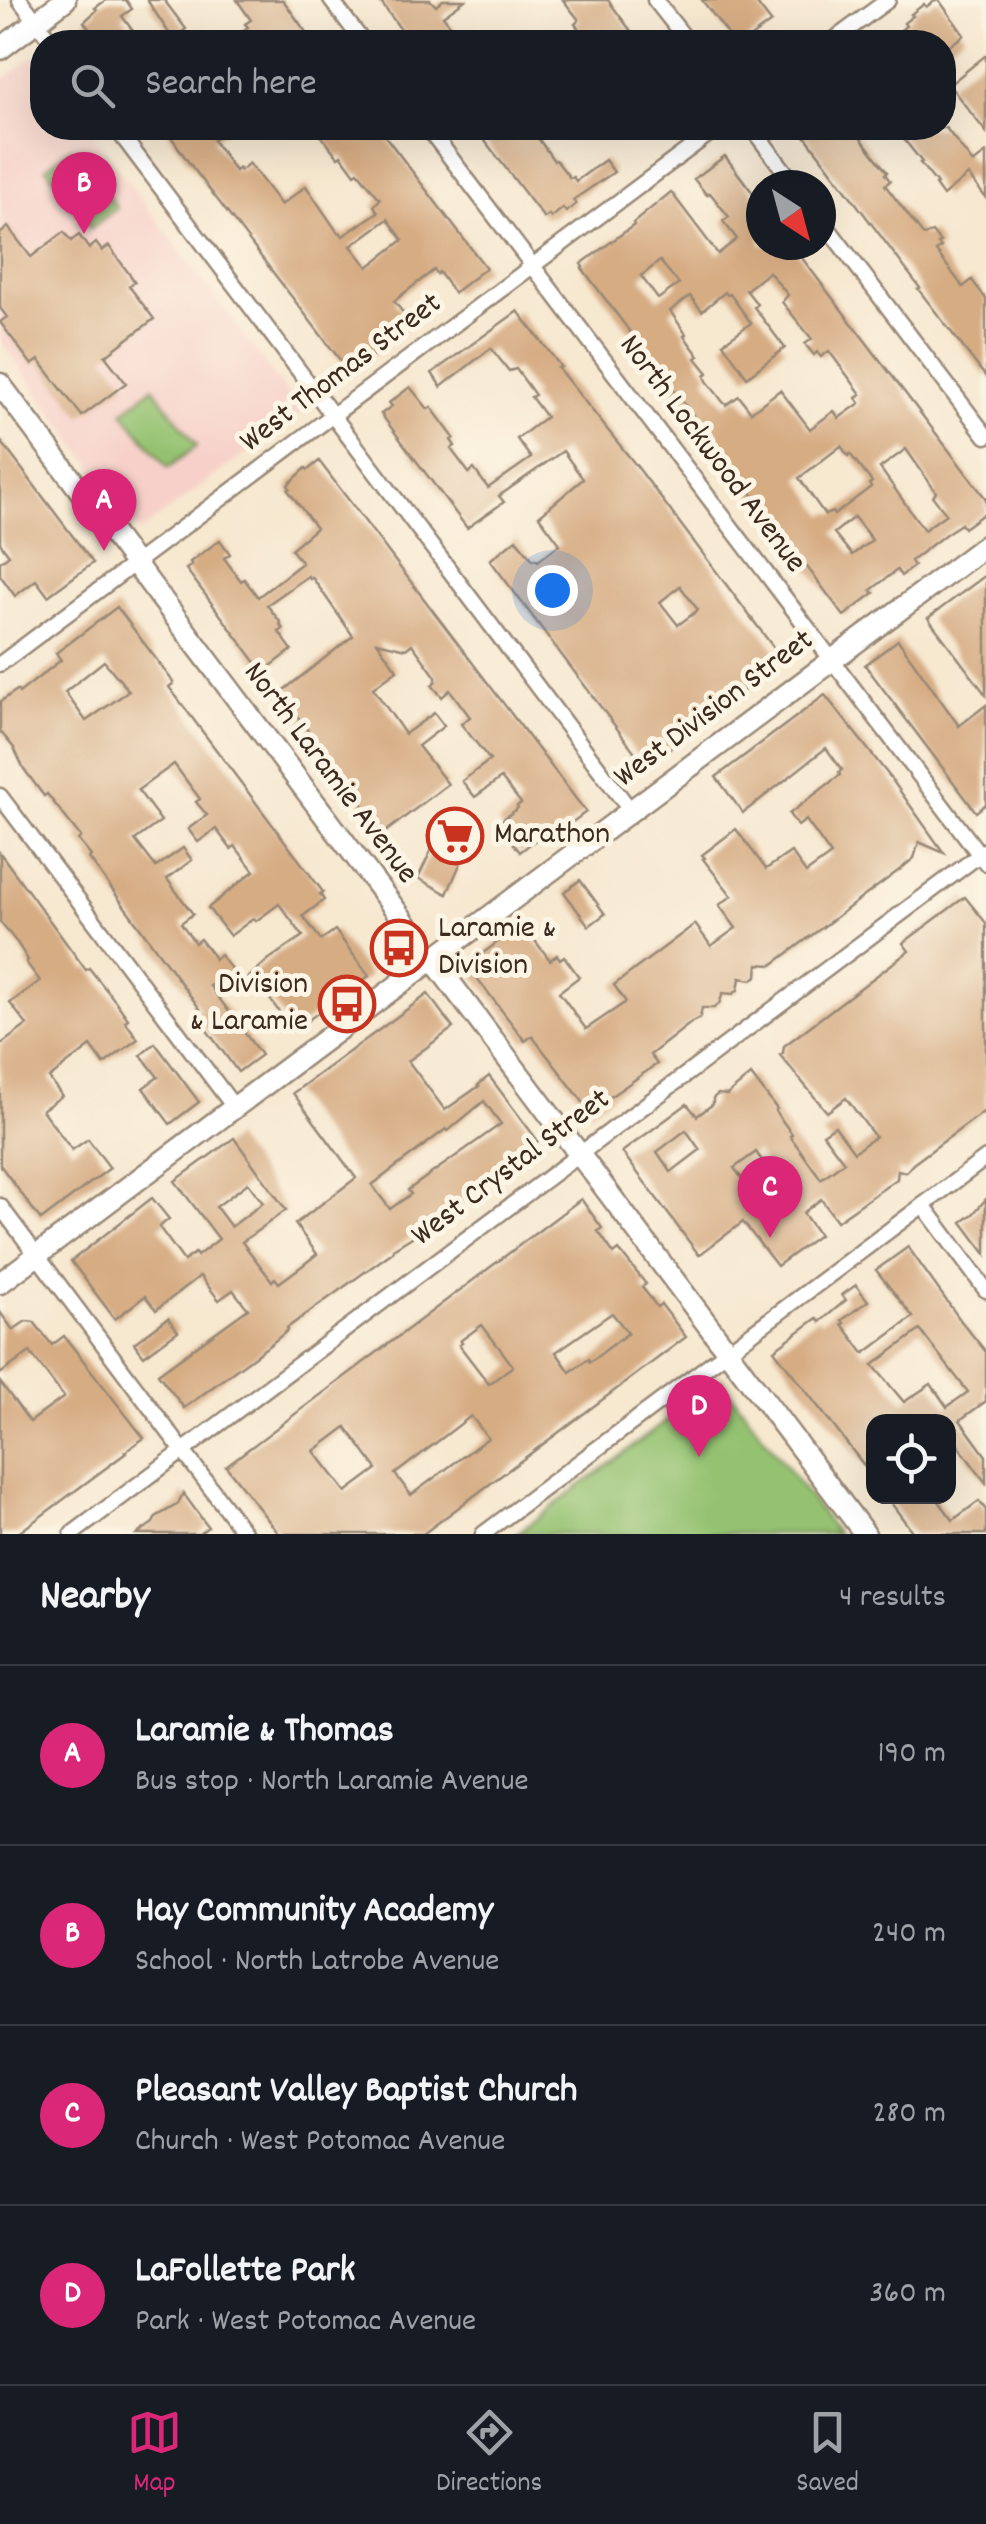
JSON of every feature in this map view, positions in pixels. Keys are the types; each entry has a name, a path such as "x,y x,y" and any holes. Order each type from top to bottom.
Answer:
{"street":[{"path":"20,0 42,30"},
{"path":"0,49 65,0"},
{"path":"331,0 354,30"},
{"path":"655,0 679,30"},
{"path":"847,30 888,0"},
{"path":"125,140 630,811"},
{"name":"North Lockwood Avenue","path":"437,140 984,856"},
{"name":"West Thomas Street","path":"0,664 701,140"},
{"path":"761,140 784,170"},
{"path":"836,239 986,436"},
{"name":"North Laramie Avenue","path":"0,384 865,1534"},
{"name":"West Division Street","path":"0,1283 986,545"},
{"path":"0,796 234,1107"},
{"name":"West Crystal Street","path":"72,1534 578,1154 984,856"},
{"path":"483,1534 986,1158"},
{"path":"924,1205 986,1290"},
{"path":"0,1206 245,1534"}],"shaded area":[{"path":"30,59 30,140 97,140 301,412 140,532 0,340 0,82"}],"green space":[{"path":"71,148 117,208 91,228 46,168"},
{"path":"153,387 197,446 168,468 123,412"},
{"path":"721,1380 837,1534 516,1534"}],"building":[{"path":"106,0 126,0 132,9 122,16 132,30 90,30 84,22"},
{"path":"147,0 164,0 186,29 167,30"},
{"path":"237,0 283,0 304,30 244,30 251,20"},
{"path":"379,0 430,0 436,6 443,0 465,0 443,16 454,30 401,30"},
{"path":"563,0 608,0 630,30 580,30 575,24 579,20"},
{"path":"702,0 754,0 771,22 760,30 725,30"},
{"path":"939,0 964,35 956,41 956,30 901,30 911,14 924,4 926,7"},
{"path":"986,55 986,132 956,94 956,79"},
{"path":"173,140 213,140 235,171 249,163 281,205 306,186 343,236 378,212 374,206 380,199 325,140 388,140 486,268 454,293 434,270 394,301 411,323 375,349 363,363 361,360 347,369","holes":["388,219 403,240 368,267 351,246"]},
{"path":"484,140 539,140 554,161 576,181 605,160 614,172 573,200 576,204 566,212 563,208 551,218 544,218"},
{"path":"808,140 862,140 887,172 890,181 885,185 924,236 932,232 940,242 936,251 963,287 972,280 986,299 986,377 836,177 836,170 831,170"},
{"path":"905,140 955,140 973,163 986,153 986,198 968,175 943,196"},
{"path":"725,156 746,184 746,260 803,260 986,499 986,512 964,528 961,524 947,533 911,561 914,566 901,576 897,570 844,616 582,268 581,264 671,192 718,254 737,239 723,221 729,217 710,193 707,195 694,179","holes":["660,261 679,284 658,299 641,276","769,272 788,295 782,302 812,339 805,344 814,355 817,352 821,357 829,351 861,394 856,398 860,403 839,418 834,411 810,429 780,390 751,412 739,396 726,405 707,381 708,373 670,311 690,296 702,311 725,292 730,294 751,323 723,343 747,377 785,348 746,290","841,446 872,482 871,487 834,515 825,515 799,478","906,449 936,492 933,497 946,514 924,530 880,468","854,517 872,540 852,555 834,533"]},
{"path":"8,227 31,257 64,232 71,241 79,235 89,249 96,243 102,251 109,246 135,282 129,286 154,319 105,356 126,383 82,416 39,360 32,365 0,322 7,317 0,308 0,234"},
{"path":"518,311 783,660 772,673 758,684 756,681 646,767 490,560 516,539 538,561 560,544 539,516 583,479 563,451 499,496 504,502 467,528 381,414 410,387 454,438 451,440 455,446 451,449 469,473 474,469 488,488 531,458 517,439 546,417 516,369 509,371 491,348 441,387 432,373","holes":["680,586 698,610 678,625 660,602"]},
{"path":"0,440 93,563 48,596 36,580 15,596 0,575 0,562 9,555 0,543"},
{"path":"319,461 586,812 548,840 543,834 520,852 498,823 521,803 501,778 475,797 462,781 490,760 461,724 470,717 450,690 442,697 432,685 436,677 412,644 406,649 377,642 397,670 373,688 405,734 434,713 444,726 418,746 448,784 384,833 280,693 353,636 312,577 267,605 281,623 283,629 279,632 292,650 263,672 186,569 220,540 230,554 224,558 258,597 302,563 291,549 316,528 288,485"},
{"path":"986,575 986,695 928,618"},
{"path":"117,607 174,683 169,687 323,892 320,894 324,900 303,916 321,940 335,930 369,976 293,1031 262,988 258,991 248,978 303,936 279,904 230,936 208,908 254,871 216,829 198,842 188,829 207,815 174,764 138,790 161,821 135,840 156,867 183,848 192,860 167,879 193,914 181,923 195,943 200,939 215,959 220,955 232,970 210,986 261,1055 238,1072 194,1013 200,1009 89,858 78,840 81,837 47,794 44,796 0,731 0,702 17,690 19,693 61,660 56,653","holes":["104,661 129,691 86,721 65,692"]},
{"path":"898,640 959,726 986,705 986,804 976,812 865,665"},
{"path":"825,695 944,853 919,842 914,858 902,868 772,965 758,964 757,976 752,980 740,978 738,990 723,993 714,1008 702,1008 700,1018 650,1055 657,1064 590,1111 532,1036 525,1041 467,965 522,924 550,960 564,956 579,977 559,992 586,1029 626,1002 614,985 695,924 711,946 736,928 719,905 732,896 702,855 736,829 766,869 791,852 806,873 831,855 806,820 798,826 789,814 842,770 826,748 743,813 716,777"},
{"path":"438,814 483,837 472,858 464,855 447,894 418,878 436,840 428,836"},
{"path":"0,853 86,970 89,968 116,1002 138,1039 104,1064 91,1046 49,1078 62,1096 42,1110 72,1150 88,1139 110,1168 41,1220 0,1165 0,1045 27,1025 10,1003 40,981 0,922"},
{"path":"580,880 605,914 589,926 564,892"},
{"path":"965,897 986,923 986,1110 906,1172 898,1170 897,1179 837,1221 821,1199 803,1213 819,1235 777,1266 743,1222 699,1255 622,1152 687,1104 697,1116 713,1104 718,1094 727,1095 751,1075 821,1179 844,1162 823,1134 835,1126 854,1152 875,1137 846,1098 827,1112 780,1055 784,1046 909,951 903,943","holes":["686,1130 700,1150 671,1172 657,1152","756,1152 770,1172 749,1188 734,1168"]},
{"path":"428,994 453,1028 408,1061 445,1110 489,1076 538,1141 184,1408 158,1374 248,1309 233,1290 219,1300 200,1276 156,1310 145,1296 115,1319 71,1261 152,1198 169,1219 159,1227 184,1261 195,1253 197,1256 219,1239 175,1181 234,1138 286,1210 242,1242 272,1281 275,1278 279,1283 302,1266 317,1254 295,1224 356,1178 293,1093","holes":["484,1101 501,1124 408,1190 411,1194 390,1209 372,1185","248,1183 263,1203 231,1227 216,1207"]},
{"path":"155,1043 199,1102 170,1124 143,1088 158,1077 141,1055"},
{"path":"581,1199 602,1228 598,1231 614,1254 619,1250 646,1284 642,1287 657,1307 661,1304 686,1337 423,1534 279,1534 226,1466","holes":["612,1313 628,1333 570,1372 556,1352","482,1325 513,1366 489,1384 459,1345","471,1416 488,1438 411,1495 395,1474","346,1427 377,1469 346,1492 314,1451"]},
{"path":"986,1199 986,1254 962,1222"},
{"path":"908,1247 986,1352 986,1401 960,1420 986,1456 986,1483 956,1443 956,1414 866,1414 866,1468 774,1350 817,1318 820,1322 846,1300 842,1295 856,1285 868,1301 842,1324 863,1352 913,1317 876,1270","holes":["920,1330 968,1392 947,1407 931,1384 904,1402 873,1365"]},
{"path":"0,1312 13,1330 26,1321 34,1322 52,1345 64,1336 144,1438 17,1534 0,1534 0,1382 30,1422 64,1397 30,1352 0,1374"},
{"path":"168,1318 178,1331 144,1356 134,1343"},
{"path":"183,1493 208,1527 199,1534 137,1534 178,1504"},
{"path":"979,1501 986,1510 986,1534 914,1534 892,1504 941,1504 953,1520"}],"place":[{"name":"Hay Community Academy","path":"84,234"},
{"name":"Laramie & Thomas","path":"104,551"},
{"name":"Marathon","path":"455,836"},
{"name":"Laramie & Division","path":"399,948"},
{"name":"Division & Laramie","path":"347,1004"},
{"name":"Pleasant Valley Baptist Church","path":"770,1238"},
{"name":"LaFollette Park","path":"699,1457"}]}
